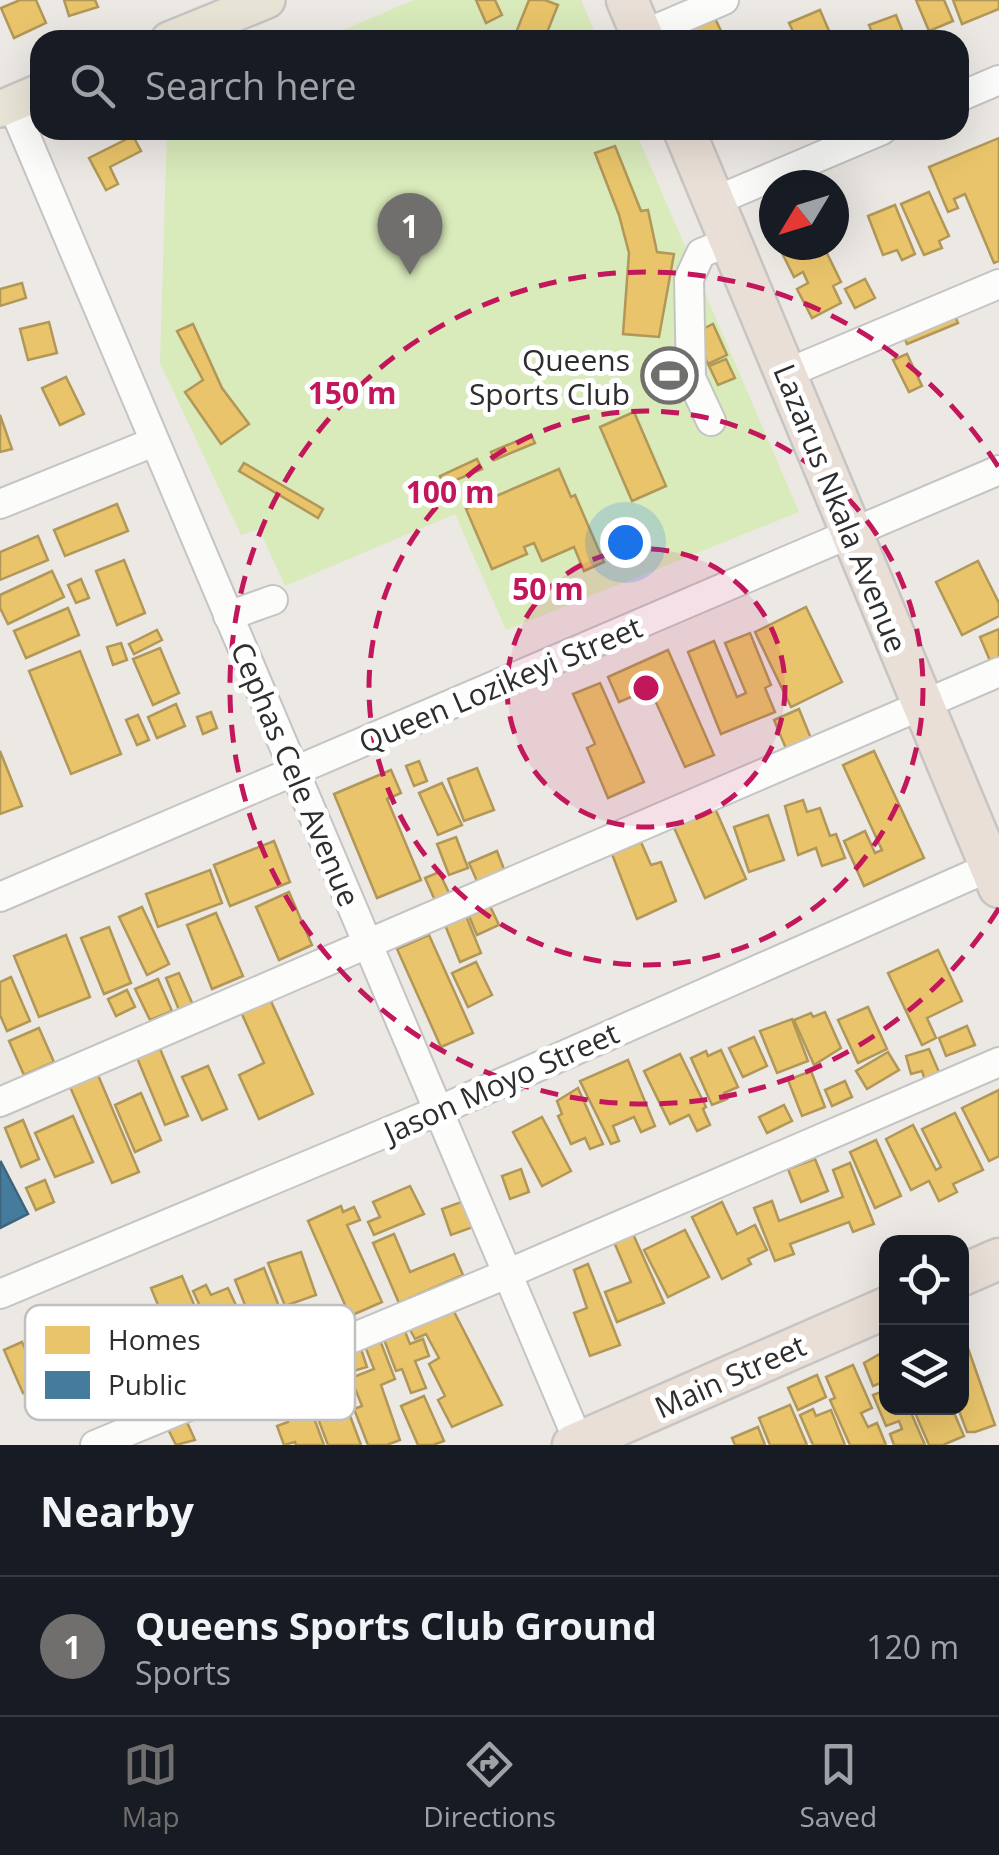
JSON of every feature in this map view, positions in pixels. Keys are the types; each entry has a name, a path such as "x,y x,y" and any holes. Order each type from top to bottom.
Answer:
{"highway":[{"name":"Lazarus Nkala Avenue","path":"688,140 850,533 996,872"},
{"path":"969,1272 999,1259"},
{"name":"Main Street","path":"577,1444 879,1311"}],"main road":[{"path":"193,30 261,1"}],"street":[{"path":"638,25 724,0"},
{"path":"969,93 999,80"},
{"name":"Cephas Cele Avenue","path":"17,102 30,134"},
{"name":"Cephas Cele Avenue","path":"32,140 154,442 509,1273 577,1444"},
{"path":"715,201 858,140"},
{"path":"711,420 691,378 689,279 701,253 731,241"},
{"path":"785,374 999,284"},
{"path":"0,504 154,442"},
{"name":"Queen Lozikeyi Street","path":"0,897 999,470"},
{"path":"228,616 272,600"},
{"path":"0,1102 999,672"},
{"name":"Jason Moyo Street","path":"2,1287 440,1110 996,872"},
{"path":"355,1337 999,1062"},
{"path":"95,1445 155,1420"}],"green space":[{"path":"414,0 581,0 594,30 343,30"},
{"path":"167,140 639,140 799,512 506,630 455,514 285,586 259,529 241,535 160,363"}],"building: Homes":[{"path":"20,0 36,0 46,23 14,38 1,8"},
{"path":"64,0 95,0 98,7 69,16"},
{"path":"476,0 495,0 502,15 486,23"},
{"path":"529,0 558,5 548,30 517,30"},
{"path":"916,0 944,0 953,21 929,30"},
{"path":"953,0 999,0 999,9 962,24"},
{"path":"711,10 721,30 674,30"},
{"path":"820,10 829,30 792,30 789,23"},
{"path":"896,15 902,30 871,30 869,25"},
{"path":"999,138 999,261 994,263 965,194 954,199 958,208 948,212 929,167"},
{"path":"125,140 135,140 141,151 110,167 118,184 106,190 89,158"},
{"path":"615,146 641,211 648,210 657,252 674,254 659,337 623,334 629,253 595,153"},
{"path":"929,192 949,236 939,241 942,248 924,255 901,204"},
{"path":"895,205 915,254 902,260 897,250 883,255 868,216"},
{"path":"786,260 830,260 841,282 833,286 841,303 812,318 797,289 808,283 803,272 794,277"},
{"path":"865,279 875,298 855,308 845,289"},
{"path":"22,283 26,298 0,306 0,289"},
{"path":"952,309 958,323 907,344 901,330"},
{"path":"49,322 57,353 28,360 20,329"},
{"path":"193,324 222,388 249,424 221,444 185,392 203,380 177,331"},
{"path":"713,324 727,355 708,364 693,334"},
{"path":"907,354 922,386 909,392 893,360"},
{"path":"726,359 735,378 718,385 709,366"},
{"path":"66,377 84,414 60,425 42,388"},
{"path":"634,412 666,486 632,501 600,427"},
{"path":"0,415 12,449 0,452"},
{"path":"531,435 535,443 494,460 491,452"},
{"path":"477,459 482,469 444,485 440,476"},
{"path":"244,463 323,509 318,518 239,471"},
{"path":"559,469 571,497 575,495 604,562 584,571 574,547 542,561 534,543 524,547 527,554 492,569 466,509"},
{"path":"117,504 128,531 65,556 54,530"},
{"path":"38,536 48,560 0,580 0,552"},
{"path":"124,560 145,613 117,625 96,571"},
{"path":"978,561 999,603 999,616 962,635 936,582"},
{"path":"52,571 64,597 8,624 0,608 0,595"},
{"path":"81,579 89,598 76,603 68,585"},
{"path":"806,607 842,682 791,707 755,632"},
{"path":"68,608 79,635 26,658 14,631"},
{"path":"999,629 999,659 991,663 980,637"},
{"path":"157,630 162,640 134,654 129,644"},
{"path":"750,633 771,685 765,688 775,712 721,734 688,652 714,641 737,697 746,693 725,643"},
{"path":"121,643 127,660 113,665 107,647"},
{"path":"160,648 179,693 153,705 133,659"},
{"path":"668,650 714,755 685,767 650,689 619,702 608,677"},
{"path":"80,651 121,754 71,774 29,671"},
{"path":"600,683 644,782 608,798 587,748 595,744 573,694"},
{"path":"176,704 185,726 157,738 148,717"},
{"path":"799,709 812,741 787,751 774,720"},
{"path":"211,712 217,728 203,734 197,717"},
{"path":"138,715 149,740 137,745 126,720"},
{"path":"0,751 22,806 0,814"},
{"path":"874,751 924,858 864,886 844,841 865,831 875,853 882,850 843,765"},
{"path":"419,761 427,781 414,786 406,766"},
{"path":"477,768 494,810 464,821 448,779"},
{"path":"391,770 401,793 387,799 421,880 377,898 334,794"},
{"path":"442,783 462,825 438,835 419,793"},
{"path":"803,800 807,812 820,808 830,836 836,834 845,858 822,866 816,848 798,855 785,806"},
{"path":"714,806 746,879 705,898 673,825"},
{"path":"768,815 784,860 749,872 734,827"},
{"path":"456,837 468,868 449,875 437,844"},
{"path":"274,841 290,882 230,906 214,865"},
{"path":"641,842 651,865 661,862 676,901 637,919 612,854"},
{"path":"497,851 507,877 480,888 469,863"},
{"path":"210,870 222,903 158,927 146,894"},
{"path":"439,872 452,899 437,905 425,878"},
{"path":"289,892 312,945 279,960 256,907"},
{"path":"490,906 499,925 477,935 469,916"},
{"path":"142,907 169,964 147,975 119,917"},
{"path":"216,913 243,976 212,989 187,925"},
{"path":"466,916 481,953 460,962 445,925"},
{"path":"109,927 131,983 104,994 81,938"},
{"path":"66,935 90,997 39,1017 14,956"},
{"path":"429,935 473,1033 441,1047 397,949"},
{"path":"938,950 962,1001 927,1018 936,1038 922,1045 888,973"},
{"path":"476,962 492,995 468,1007 452,973"},
{"path":"179,973 193,1005 179,1010 166,978"},
{"path":"11,977 30,1021 7,1031 0,1015 0,982"},
{"path":"158,979 172,1011 150,1020 135,989"},
{"path":"127,990 135,1007 116,1016 108,999"},
{"path":"270,999 313,1094 259,1119 239,1075 264,1063 241,1012"},
{"path":"868,1007 887,1049 858,1063 838,1020"},
{"path":"825,1012 841,1048 814,1065 794,1020"},
{"path":"792,1019 808,1061 777,1073 760,1031"},
{"path":"967,1026 975,1045 946,1056 939,1038"},
{"path":"39,1028 54,1062 24,1075 9,1041"},
{"path":"754,1037 767,1066 743,1077 729,1048"},
{"path":"158,1044 188,1116 165,1125 135,1053"},
{"path":"929,1049 942,1079 926,1084 922,1071 911,1074 906,1056"},
{"path":"721,1050 738,1087 724,1093 727,1099 712,1105 691,1058"},
{"path":"888,1052 899,1070 867,1089 856,1071"},
{"path":"680,1054 706,1107 703,1109 710,1125 697,1131 689,1115 670,1124 644,1071"},
{"path":"628,1060 655,1126 641,1132 634,1117 613,1126 619,1141 611,1144 580,1081"},
{"path":"208,1066 227,1109 202,1120 182,1077"},
{"path":"95,1068 139,1172 112,1183 67,1080"},
{"path":"811,1071 825,1107 802,1116 788,1080"},
{"path":"845,1081 852,1097 832,1106 825,1090"},
{"path":"578,1088 603,1144 590,1149 585,1138 571,1144 558,1116 562,1114 557,1101"},
{"path":"999,1090 999,1156 989,1161 962,1108"},
{"path":"141,1093 161,1140 135,1152 115,1105"},
{"path":"784,1105 792,1121 767,1133 759,1117"},
{"path":"955,1113 983,1170 953,1184 957,1192 939,1201 929,1181 911,1190 886,1139 913,1125 936,1170 941,1167 922,1129"},
{"path":"73,1116 93,1162 55,1177 35,1133"},
{"path":"542,1117 571,1171 542,1186 513,1132"},
{"path":"23,1120 39,1159 21,1167 5,1128"},
{"path":"876,1140 901,1196 875,1208 850,1152"},
{"path":"815,1159 828,1191 801,1202 788,1169"},
{"path":"850,1163 874,1224 853,1232 849,1222 790,1244 794,1254 775,1261 754,1208 772,1201 779,1221 843,1197 833,1170"},
{"path":"521,1169 529,1192 510,1199 502,1176"},
{"path":"45,1180 54,1202 36,1210 26,1188"},
{"path":"410,1186 424,1214 374,1235 368,1222 380,1217 373,1202"},
{"path":"464,1201 473,1227 451,1235 442,1209"},
{"path":"722,1202 737,1234 755,1225 767,1250 748,1259 751,1264 722,1279 692,1217"},
{"path":"341,1206 343,1212 354,1207 360,1220 347,1225 382,1302 355,1314 355,1305 345,1305 308,1221"},
{"path":"685,1230 709,1277 668,1297 644,1250"},
{"path":"394,1234 410,1272 454,1254 463,1275 399,1303 373,1243"},
{"path":"633,1234 664,1303 617,1322 605,1292 631,1282 614,1242"},
{"path":"301,1252 316,1295 285,1305 268,1263"},
{"path":"588,1264 620,1345 590,1356 574,1313 587,1308 574,1270"},
{"path":"264,1268 278,1305 245,1305 235,1280"},
{"path":"182,1276 194,1305 158,1305 151,1288"},
{"path":"206,1285 211,1295 228,1288 236,1305 199,1305 193,1291"},
{"path":"449,1302 502,1405 452,1427 438,1400 445,1396 429,1364 439,1358 426,1334 415,1339 408,1326"},
{"path":"402,1324 410,1344 423,1339 429,1356 415,1361 426,1388 411,1393 402,1369 396,1371 382,1334"},
{"path":"378,1335 395,1379 381,1385 400,1440 387,1445 368,1445 355,1412 362,1406 355,1376 374,1369 363,1341"},
{"path":"22,1342 25,1392 23,1393 4,1350"},
{"path":"359,1343 367,1367 355,1371 355,1344"},
{"path":"969,1351 995,1425 967,1432 961,1415 969,1415"},
{"path":"879,1354 879,1384 873,1386 864,1363"},
{"path":"853,1365 872,1408 861,1413 868,1427 877,1423 886,1445 850,1445 830,1400 835,1398 826,1377"},
{"path":"817,1375 826,1397 798,1410 788,1388"},
{"path":"424,1396 444,1441 433,1445 418,1445 401,1406"},
{"path":"790,1405 807,1445 770,1445 759,1418"},
{"path":"813,1409 816,1416 831,1410 845,1445 813,1445 800,1415"},
{"path":"881,1415 912,1415 925,1445 894,1445 890,1434 902,1429 899,1421 886,1426"},
{"path":"916,1415 955,1415 964,1436 943,1445 929,1445"},
{"path":"186,1420 195,1440 176,1445 168,1429"},
{"path":"315,1420 324,1445 284,1445 277,1426"},
{"path":"319,1420 352,1420 361,1445 328,1445"},
{"path":"758,1427 765,1445 735,1445 732,1438"}],"building: Public":[{"path":"0,1163 28,1214 0,1228"}],"place":[{"name":"Queens Sports Club Ground","path":"410,275"},
{"name":"Queens Sports Club","path":"669,376"}]}
